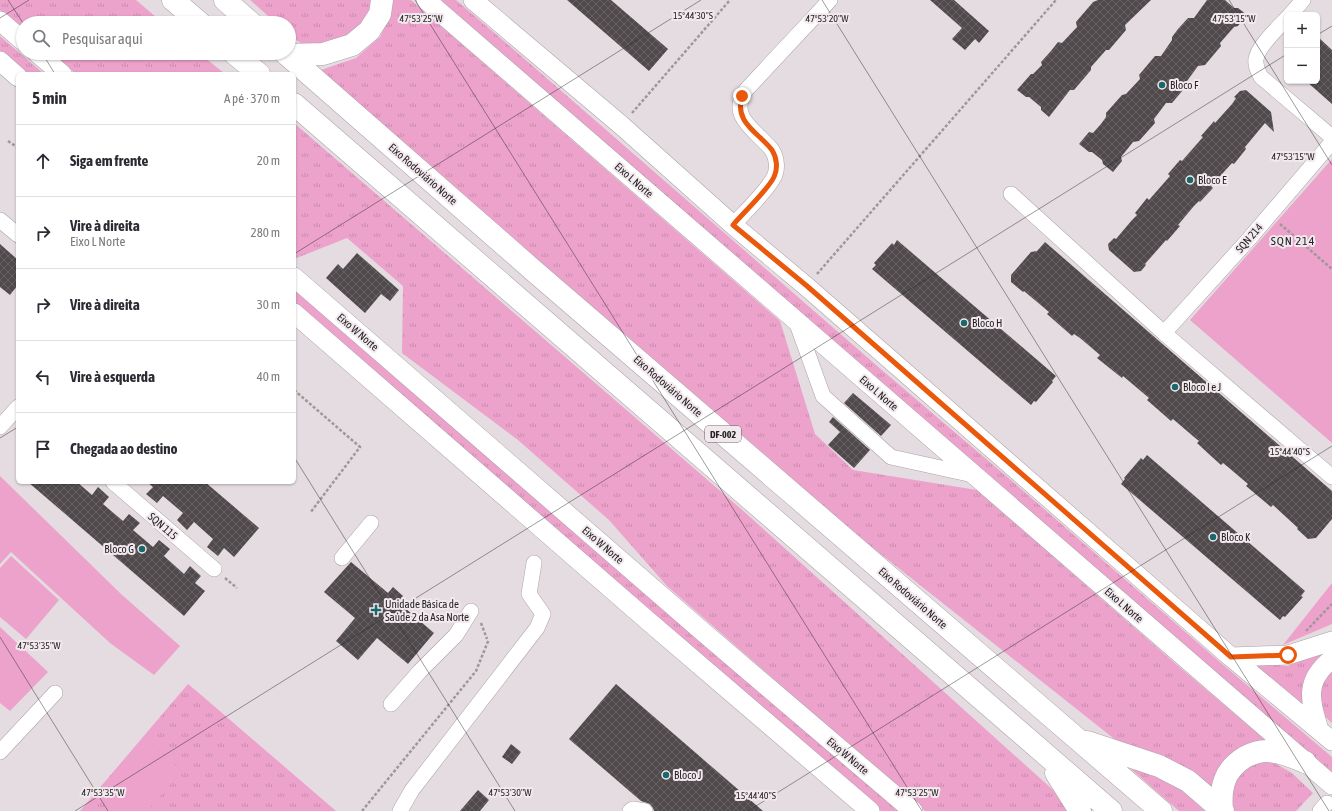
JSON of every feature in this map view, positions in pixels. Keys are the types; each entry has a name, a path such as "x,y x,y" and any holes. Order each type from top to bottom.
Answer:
{"highway":[{"path":"173,0 192,16"},
{"path":"225,0 244,16"},
{"path":"296,54 323,54 352,45 369,31 380,14 382,0"},
{"name":"Eixo Rodoviário Norte","path":"293,60 540,276 1161,811"},
{"name":"DF-002","path":"296,106 1111,811"},
{"path":"1078,740 1159,766 1188,781 1223,811"},
{"path":"1223,811 1221,798 1223,786 1228,774 1237,762 1250,754 1266,751 1281,753 1305,762"},
{"path":"1044,753 1080,811"}],"main road":[{"name":"Eixo L Norte","path":"426,0 1305,762 1326,799"},
{"path":"473,0 621,125 733,225 807,286 1231,657 1326,735"},
{"path":"0,21 16,34"},
{"path":"46,60 60,72"},
{"name":"Eixo W Norte","path":"296,279 702,631 913,811"},
{"path":"296,315 641,615 870,811"},
{"path":"1231,657 1288,655 1332,641"},
{"path":"1326,735 1313,710 1311,696 1312,686 1320,670 1332,659"}],"street":[{"path":"733,225 768,186 776,169 775,155 772,150 743,119 740,112 742,96 830,0"},
{"path":"1293,12 1303,0"},
{"path":"1284,21 1263,45 1256,58 1257,68 1261,77 1332,137"},
{"name":"SQN 214","path":"1164,332 1332,142"},
{"path":"1011,194 1164,332 1332,476"},
{"path":"0,220 16,233"},
{"path":"796,321 823,396 891,457 974,475"},
{"path":"0,427 16,409"},
{"name":"SQN 115","path":"115,484 214,569"},
{"path":"342,558 371,523"},
{"path":"400,811 412,790 537,628 543,614 529,594 534,563"},
{"path":"391,704 420,671 476,617"},
{"path":"0,752 55,693"},
{"path":"630,811 633,809 645,811"}],"path":[{"path":"621,125 730,0"},
{"path":"807,286 1056,0"},
{"path":"8,141 16,147"},
{"path":"1269,215 1332,269"},
{"path":"296,392 360,448 310,512"},
{"path":"1302,634 1332,604"},
{"path":"362,811 476,671 488,639 476,617"}],"green space":[{"path":"0,0 136,0 155,16 16,16 16,24 0,10"},
{"path":"250,0 372,0 371,12 350,39 311,50 296,40 296,16 268,16"},
{"path":"391,0 411,0 780,321 815,434 853,470 977,490 1177,665 1275,748 1254,748 1218,802 1127,749 872,547 318,71 356,58 380,37 391,13"},
{"path":"437,0 456,0 512,48 883,371 1332,757 1332,772 1243,698"},
{"path":"0,36 16,50 16,60 28,60 42,72 24,72 0,52"},
{"path":"59,60 208,60 223,72 74,72"},
{"path":"296,125 740,508 1052,789 1069,811 925,811 667,586 609,520 518,440 402,353 403,286 347,238 296,258"},
{"path":"1332,159 1332,443 1190,320"},
{"path":"296,292 899,811 881,811 296,307"},
{"path":"0,476 121,594 180,646 154,675 110,643 11,552 0,564"},
{"path":"11,556 59,600 26,639 0,617 0,568"},
{"path":"1332,583 1332,624 1283,645"},
{"path":"0,627 48,672 10,711 0,703"},
{"path":"1332,648 1308,671 1302,689 1307,714 1244,660 1260,664 1288,666"},
{"path":"1332,668 1332,723 1323,715 1316,705 1320,679"},
{"path":"188,684 200,694 336,811 80,811"},
{"path":"144,738 182,771 147,811 116,811 96,793"},
{"path":"1271,761 1292,773 1313,793 1296,811 1233,811 1229,806 1233,784 1235,778 1241,770 1250,765"},
{"path":"1131,769 1147,772 1165,779 1186,794 1205,811 1179,811"}],"building":[{"path":"567,0 611,0 668,49 649,71"},
{"path":"930,0 954,0 989,31 979,43 975,39 965,50 952,39 962,28"},
{"path":"1098,0 1151,0 1125,25 1126,30 1109,50 1106,50 1091,67 1091,70 1074,90 1070,90 1049,117 1041,110 1041,107 1029,97 1026,97 1017,90 1031,74 1033,74 1042,65 1041,62 1058,42 1062,43 1077,27 1076,22 1093,2"},
{"name":"Bloco F","path":"1207,0 1225,0 1234,8 1238,8 1247,15 1220,43 1221,46 1205,65 1198,66 1187,81 1188,84 1172,103 1166,103 1154,119 1155,123 1139,141 1133,142 1121,157 1122,161 1113,172 1103,164 1102,160 1079,144 1089,132 1093,133 1101,124 1106,117 1106,113 1122,95 1126,94 1140,79 1139,75 1155,56 1161,56 1178,29 1188,18 1194,18"},
{"path":"1320,39 1332,50 1332,104 1309,84 1320,84"},
{"name":"Bloco E","path":"1246,90 1271,112 1274,132 1265,123 1245,147 1246,149 1234,164 1232,163 1211,186 1213,188 1200,202 1199,201 1194,206 1178,225 1180,226 1145,264 1146,265 1141,271 1134,272 1109,250 1108,244 1114,238 1116,239 1137,215 1135,213 1147,198 1149,200 1170,176 1168,174 1180,160 1182,161 1203,137 1201,136 1214,121 1215,123 1232,104 1236,98 1234,97 1240,91"},
{"name":"Bloco H","path":"897,240 1056,376 1052,381 1053,382 1036,402 1034,401 1031,405 872,269 876,265 874,263 892,243 894,245"},
{"name":"Bloco I e J","path":"1045,242 1332,491 1332,519 1316,538 1308,539 1273,505 1271,507 1246,486 1248,484 1223,463 1221,465 1197,443 1199,441 1173,419 1171,421 1147,400 1149,398 1123,376 1122,378 1097,358 1100,355 1080,338 1074,334 1072,336 1047,314 1049,312 1011,282 1011,275 1031,252 1037,251"},
{"path":"0,244 16,258 16,288 10,295 0,287"},
{"path":"357,253 399,290 390,301 381,294 365,313 326,278 338,264 343,269"},
{"path":"853,393 891,425 881,436 844,403"},
{"path":"833,417 870,450 854,468 828,445 840,432 829,422"},
{"name":"Bloco K","path":"1147,455 1305,591 1301,596 1303,597 1285,617 1283,616 1280,620 1121,484 1125,479 1124,478 1141,458 1143,460"},
{"name":"Bloco G","path":"30,484 79,484 92,495 98,487 109,497 103,504 123,521 129,514 140,523 133,530 153,547 159,540 170,549 164,556 184,574 190,566 201,576 195,583 205,591 184,616"},
{"path":"149,484 207,484 259,528 234,557 224,548 218,556 207,547 213,539 194,522 187,530 177,520 183,513 163,496 157,503 146,494 153,487"},
{"name":"Unidade Básica de Saúde 2 da Asa Norte","path":"351,562 388,593 393,587 403,596 398,602 434,633 408,664 377,638 358,660 336,641 355,618 324,592"},
{"name":"Bloco J","path":"616,684 763,811 654,811 650,804 641,801 569,739"},
{"path":"511,744 521,752 512,764 502,757"},
{"path":"478,790 489,800 480,811 460,811"}],"place":[{"name":"Bloco F","path":"1162,85"},
{"name":"Bloco E","path":"1190,180"},
{"name":"Bloco H","path":"964,323"},
{"name":"Bloco I e J","path":"1175,387"},
{"name":"Bloco K","path":"1213,537"},
{"name":"Bloco G","path":"142,549"},
{"name":"Unidade Básica de Saúde 2 da Asa Norte","path":"376,610"},
{"name":"Bloco J","path":"666,775"}],"district":[{"name":"SQN 214","path":"1293,241"}],"route":[{"path":"742,96 740,112 743,119 772,150 775,155 776,169 768,186 733,225 807,286 1231,657 1288,655"}]}
